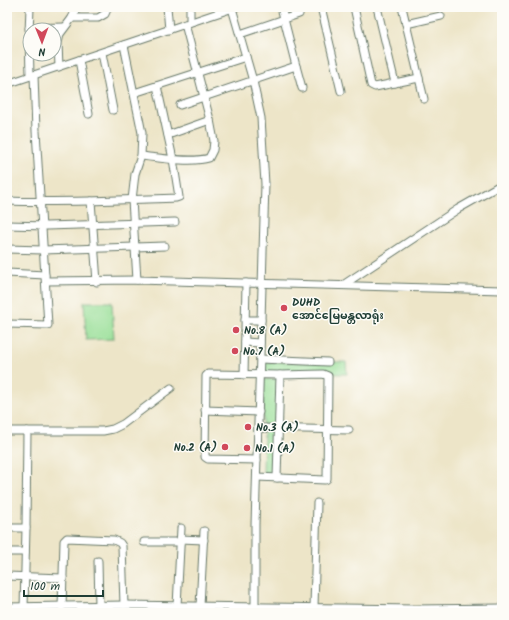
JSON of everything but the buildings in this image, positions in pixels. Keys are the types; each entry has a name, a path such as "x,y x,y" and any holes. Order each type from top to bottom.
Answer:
{"street":[{"path":"29,22 30,7"},
{"path":"59,67 58,43 60,34 72,18 77,7"},
{"path":"72,18 98,18 105,14 108,7"},
{"path":"167,7 169,30"},
{"path":"140,156 173,159 204,159 209,158 214,145 210,120 197,74 187,23 190,7"},
{"path":"281,7 302,88"},
{"path":"321,7 340,91"},
{"path":"354,7 371,85 375,87 419,78"},
{"path":"377,7 395,83"},
{"path":"403,7 424,99"},
{"path":"7,84 234,8 262,123 265,184 254,606"},
{"path":"240,34 299,14"},
{"path":"406,24 442,16"},
{"path":"124,45 142,131 140,156 135,174 132,200 137,280"},
{"path":"102,53 113,110"},
{"path":"134,93 246,57"},
{"path":"80,60 89,114"},
{"path":"7,324 48,325 31,62"},
{"path":"180,105 296,66"},
{"path":"7,201 91,201 179,197 173,159 157,86"},
{"path":"168,135 210,120"},
{"path":"342,285 458,210 502,184"},
{"path":"91,201 97,282"},
{"path":"7,225 42,226 175,222"},
{"path":"7,249 43,250 165,246"},
{"path":"7,273 97,282 137,280 502,290"},
{"path":"244,375 246,283"},
{"path":"245,320 261,320"},
{"path":"245,342 260,343"},
{"path":"260,359 328,362"},
{"path":"257,460 208,459 205,457 206,376 208,374 323,374 328,376 327,478 325,480 257,477"},
{"path":"277,478 280,375"},
{"path":"7,431 103,431 113,429 123,424 171,388"},
{"path":"205,410 259,412"},
{"path":"258,428 349,430"},
{"path":"24,608 27,431"},
{"path":"314,607 317,503"},
{"path":"7,528 26,528"},
{"path":"177,606 181,528"},
{"path":"200,606 204,531"},
{"path":"62,607 64,541 67,538 117,541 122,546 124,605"},
{"path":"144,542 204,540"},
{"path":"7,552 25,552"},
{"path":"98,561 100,606"},
{"path":"7,576 63,578"},
{"path":"7,607 24,608 124,605 415,609 502,608"}],"green space":[{"path":"84,302 112,302 114,339 86,340"},
{"path":"264,362 346,362 347,374 265,373"},
{"path":"264,379 278,379 276,425 263,425"},
{"path":"264,430 276,430 275,474 263,474"}],"place":[{"name":"DUHD အောင်မြေမန္တလာရုံး","path":"284,308"},
{"name":"No.8 (A)","path":"236,330"},
{"name":"No.7 (A)","path":"235,351"},
{"name":"No.3 (A)","path":"248,427"},
{"name":"No.2 (A)","path":"225,447"},
{"name":"No.1 (A)","path":"247,448"}]}
